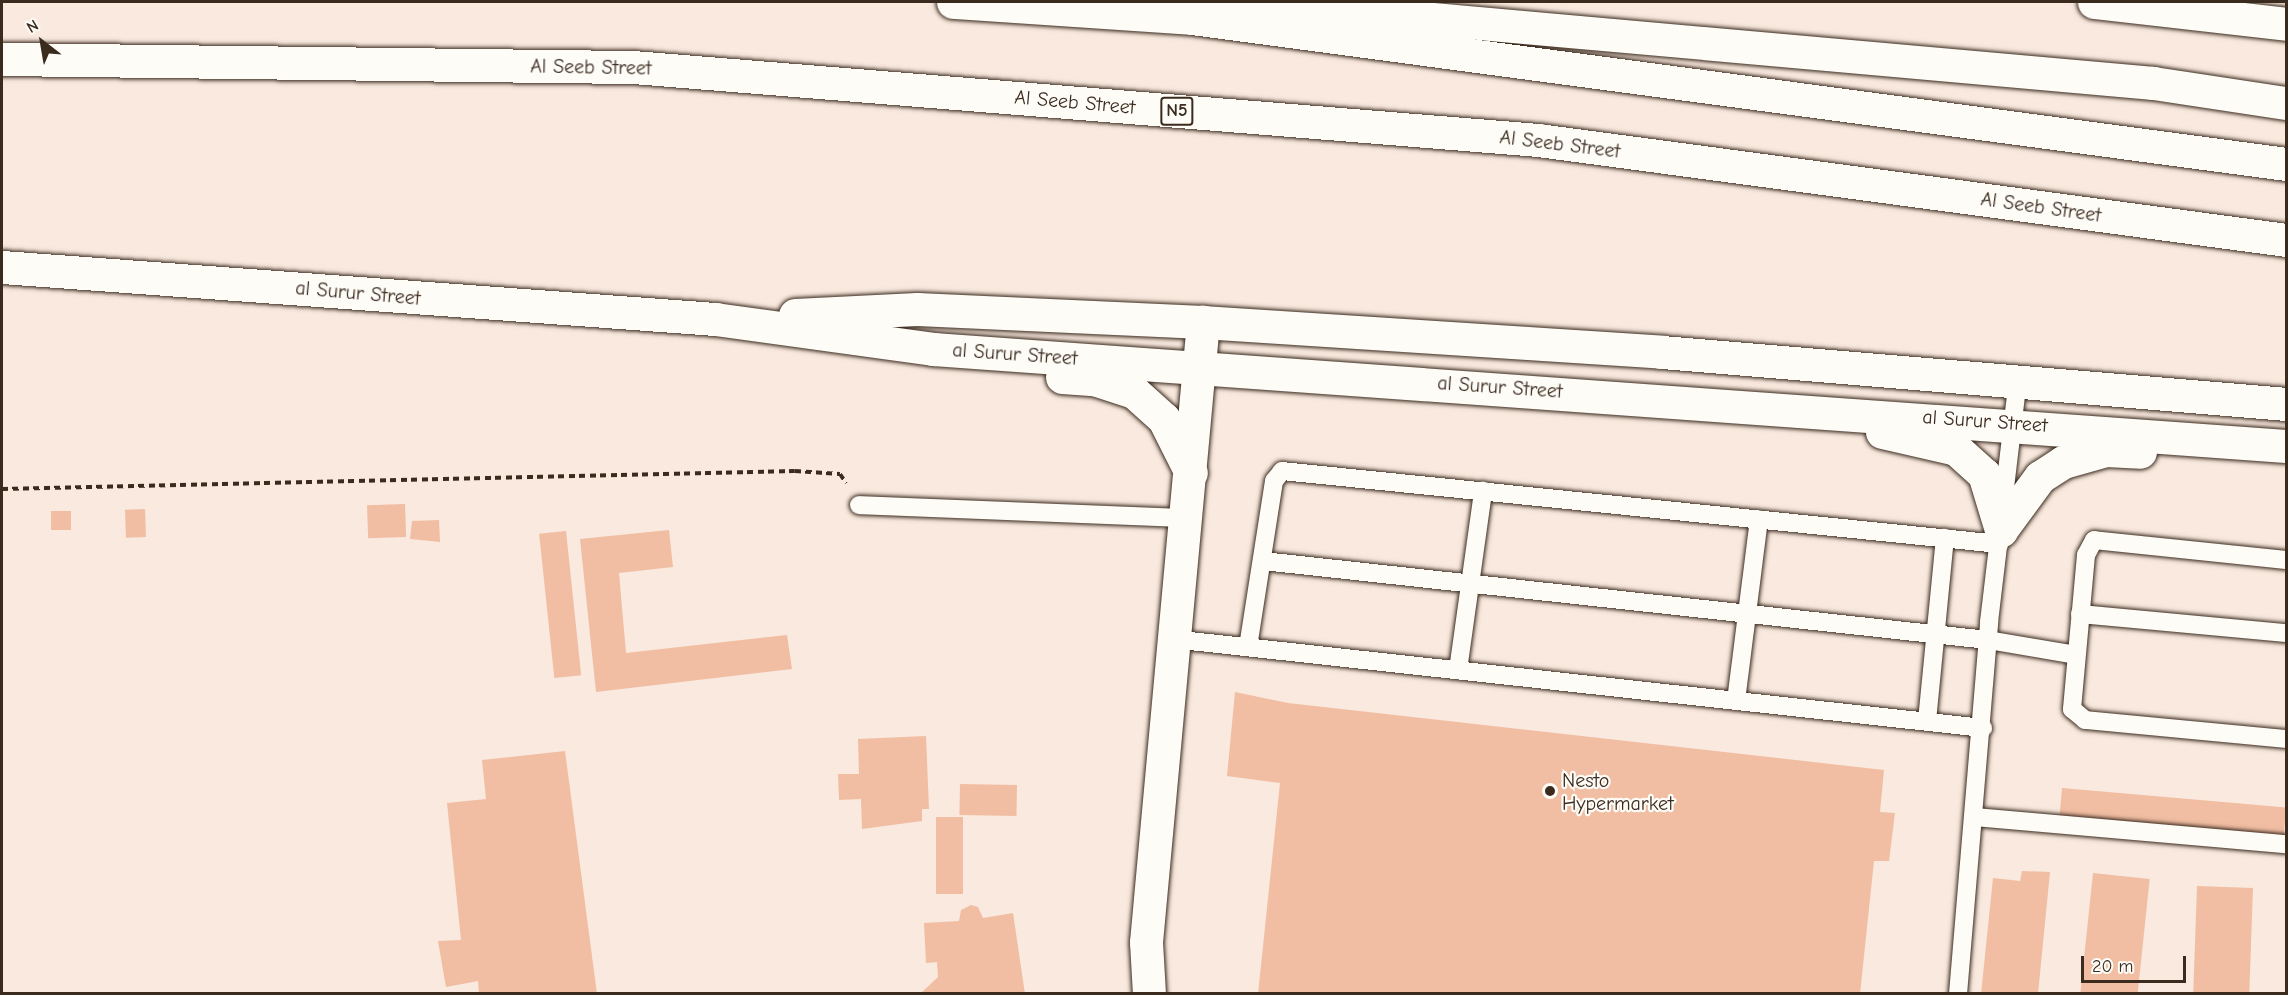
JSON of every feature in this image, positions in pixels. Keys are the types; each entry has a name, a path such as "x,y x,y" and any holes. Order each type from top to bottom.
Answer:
{"main road":[{"path":"953,2 1192,18 2286,164"},
{"path":"2094,2 2286,24"},
{"path":"1192,18 1253,3 2153,83 2286,103"},
{"name":"Al Seeb Street","path":"2,59 633,67 1490,136 2286,240"},
{"path":"2,67 62,60"},
{"name":"al Surur Street","path":"2,267 715,319 933,349 2014,423 2286,446"},
{"name":"al Surur Street","path":"715,319 916,309 1203,322 2018,380 2286,404"},
{"path":"1149,993 1146,942 1172,639 1191,473 1203,322"},
{"path":"933,349 983,372 1094,379 1134,392 1164,419 1191,473"},
{"path":"1461,384 1503,409 1910,435 1956,449 1984,474 2000,537"},
{"path":"2000,537 2040,477 2062,462 2106,450 2158,453 2198,438"}],"lane":[{"path":"1958,993 1983,728 1988,640 2018,380"},
{"path":"1248,647 1274,481 1282,471 1945,538 2000,537"},
{"path":"1458,670 1483,491"},
{"path":"859,505 1186,518"},
{"path":"1736,701 1759,519"},
{"path":"1927,722 1945,538"},
{"path":"2286,560 2094,540 2088,546 2072,709 2085,720 2286,739"},
{"path":"1263,561 1988,640 2076,655"},
{"path":"2080,614 2286,633"},
{"path":"1172,639 1983,728"},
{"path":"1975,817 2286,844"}],"path":[{"path":"2,489 795,471 840,474 859,505"}],"building":[{"path":"405,504 406,537 368,538 367,505"},
{"path":"145,509 146,537 126,538 125,510"},
{"path":"51,511 71,511 71,530 51,530"},
{"path":"439,520 440,542 410,539 412,521"},
{"path":"669,530 673,567 619,573 626,653 787,635 792,669 596,692 580,539"},
{"path":"566,531 581,675 554,678 539,534"},
{"path":"1235,692 1288,703 1884,770 1880,812 1895,813 1889,861 1874,861 1860,994 1258,994 1280,783 1227,776"},
{"path":"926,736 929,809 922,809 922,821 862,829 861,799 839,800 838,774 859,774 858,739"},
{"path":"565,751 597,994 479,994 478,981 446,987 438,941 461,940 447,803 486,799 482,760"},
{"path":"960,784 1017,785 1016,816 959,815"},
{"path":"2062,788 2286,808 2284,836 2059,817"},
{"path":"936,817 963,817 963,894 936,894"},
{"path":"2022,871 2050,872 2038,994 1981,994 1993,878 2020,881"},
{"path":"2093,873 2150,879 2138,994 2080,993"},
{"path":"2197,886 2253,888 2249,994 2193,994"},
{"path":"971,905 978,907 983,918 1013,913 1025,994 920,994 938,977 937,962 926,963 924,923 959,921 961,910"}],"place":[{"name":"Nesto Hypermarket","path":"1550,791"}]}
